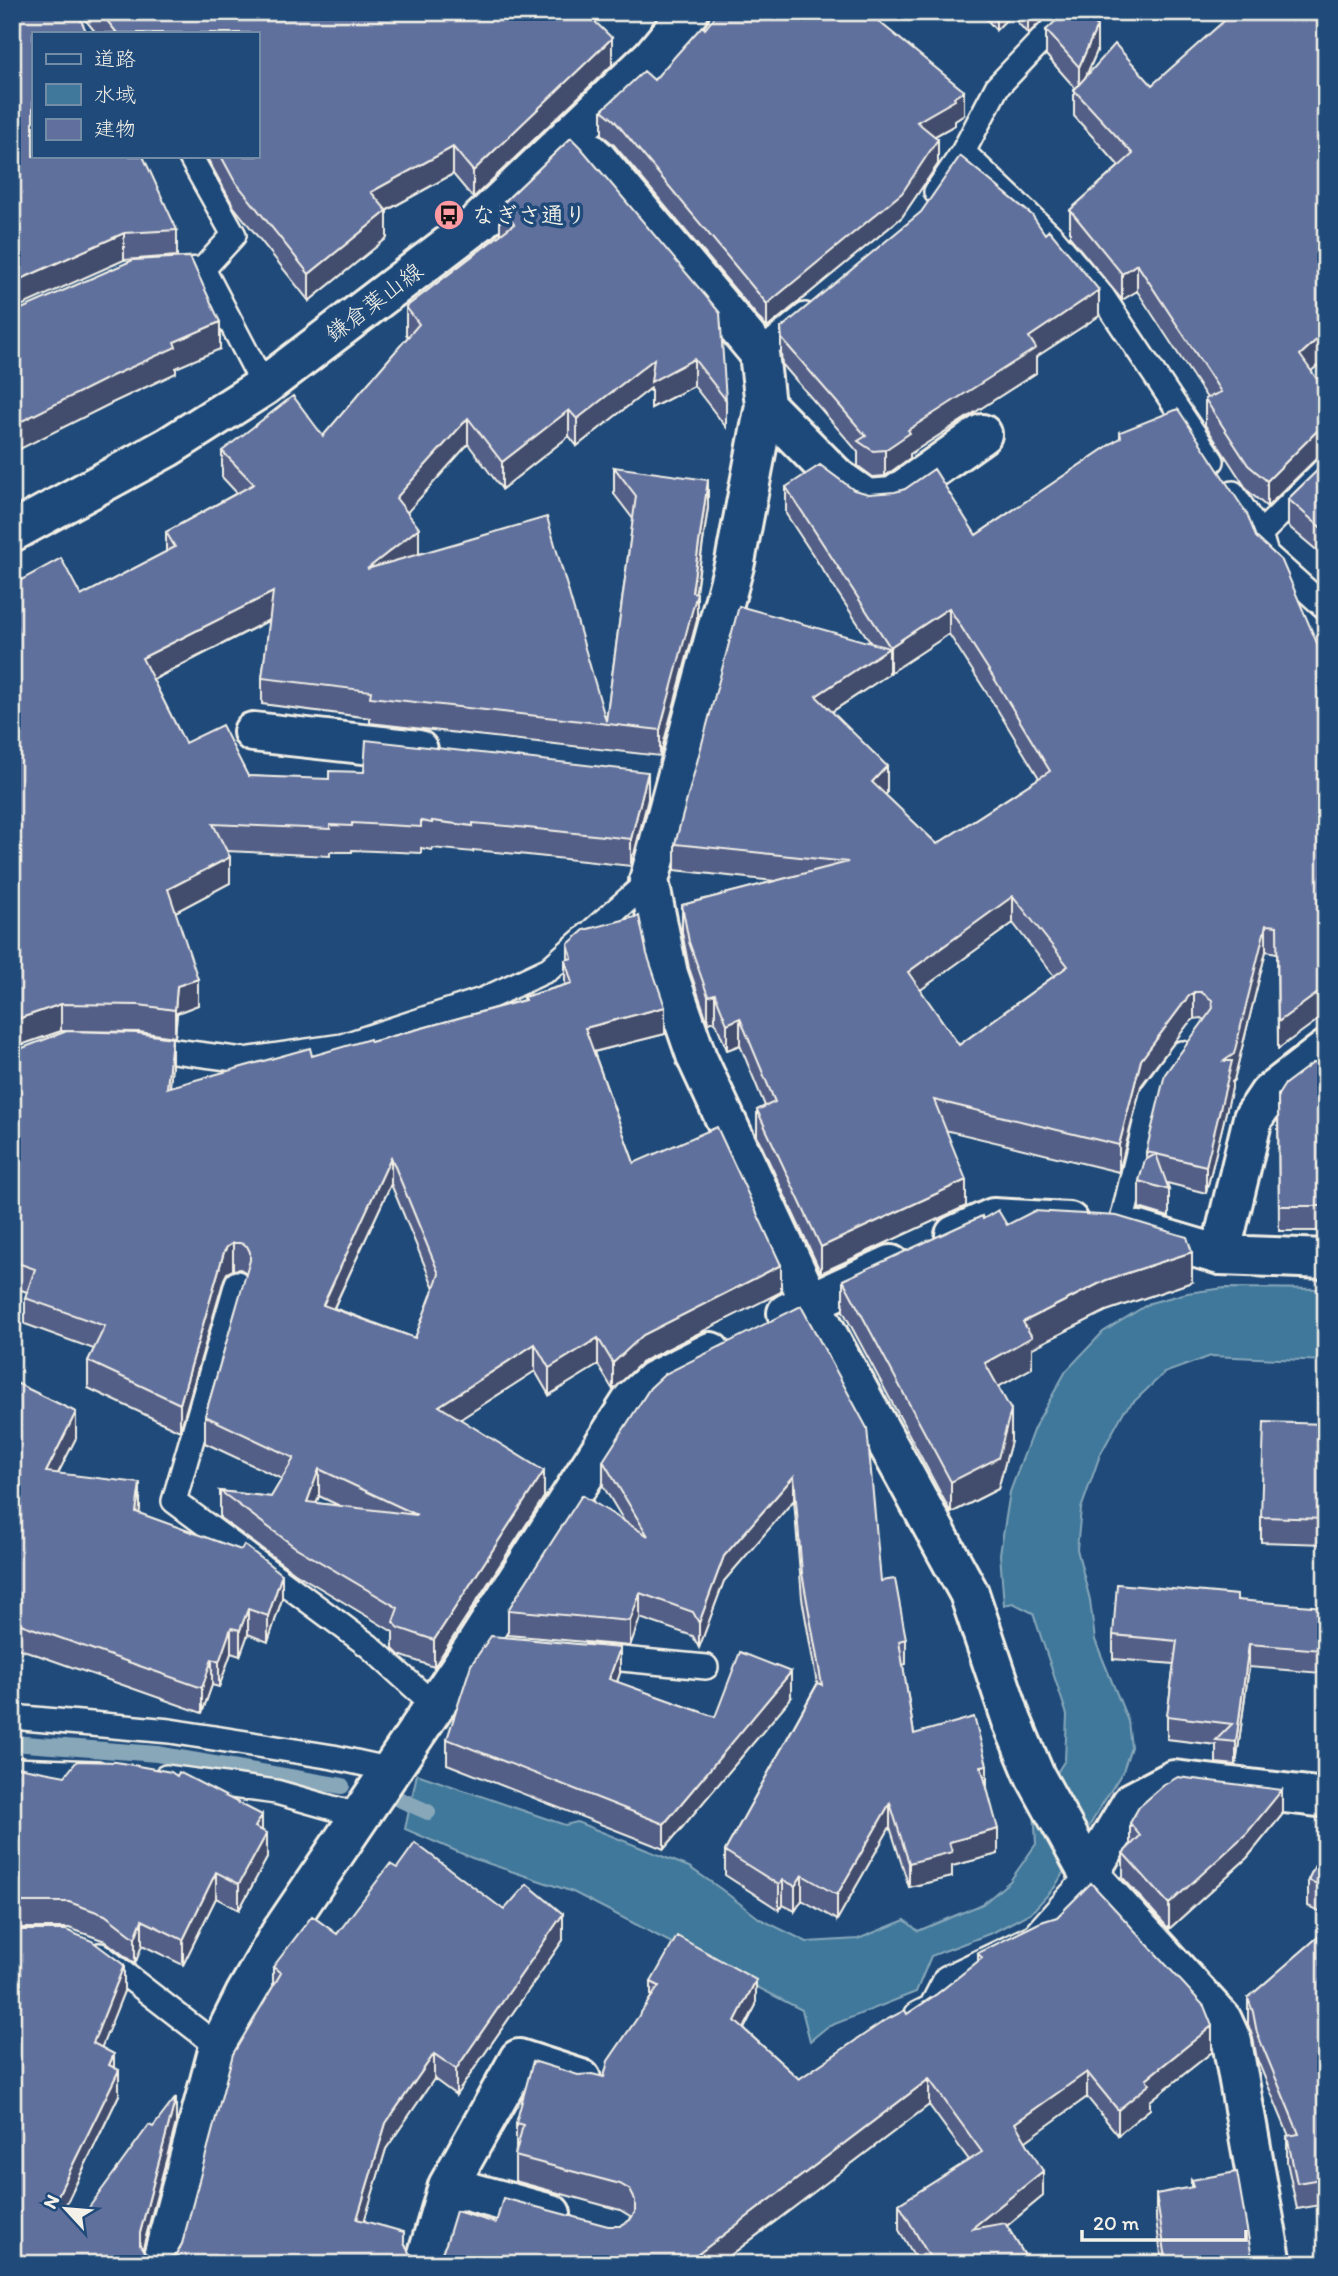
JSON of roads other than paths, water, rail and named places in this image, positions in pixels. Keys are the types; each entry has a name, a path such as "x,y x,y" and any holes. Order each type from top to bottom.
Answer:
{"street":[{"name":"鎌倉葉山線","path":"12,531 168,447 264,386 479,222 652,57 689,12"},
{"path":"570,135 597,159 759,353 765,405 735,562 662,778 649,881 668,974 697,1058 810,1301 969,1593 1012,1721 1035,1776 1084,1863 1222,2020 1233,2042 1272,2264"},
{"path":"765,405 837,478 867,499 893,497 982,434"},
{"path":"253,732 457,755"},
{"path":"1220,1255 1253,1118 1269,1094 1326,1050"},
{"path":"161,2264 219,2047 245,1995 280,1934 435,1706 489,1647 633,1399 653,1381 810,1301 993,1218 1121,1225 1220,1255 1326,1259"},
{"path":"1084,1863 1132,1802 1174,1780 1326,1798"},
{"path":"425,2264 448,2186 519,2059 585,2080"},
{"path":"448,2186 588,2224"}],"lane":[{"path":"927,206 963,152 997,87 1056,25 1073,12"},
{"path":"963,152 1052,237 1103,297 1260,534 1266,554 1326,608"},
{"path":"142,272 203,269 234,236 191,158"},
{"path":"203,269 264,386"},
{"path":"759,353 820,303"},
{"path":"1260,534 1326,468"},
{"path":"126,1046 243,1060 342,1046 485,999 549,969 649,881"},
{"path":"1121,1225 1152,1094 1199,1032"},
{"path":"237,1283 174,1501 369,1646 435,1706"},
{"path":"570,1655 706,1667"},
{"path":"12,1717 170,1731 332,1757 392,1770"},
{"path":"12,1770 116,1774"},
{"path":"142,1775 276,1792 361,1816"},
{"path":"897,2024 931,2007 946,1978 1034,1936 1084,1863"},
{"path":"79,1945 99,1954 219,2047"}],"water":[{"path":"1225,1288 1326,1289 1326,1361 1211,1356 1164,1373 1124,1411 1100,1455 1081,1509 1077,1549 1090,1600 1095,1640 1128,1721 1131,1747 1123,1771 1055,1887 1032,1912 994,1932 931,1956 916,1992 827,2027 810,2041 802,2010 573,1892 472,1858 405,1829 417,1774 565,1825 577,1822 689,1867 760,1919 807,1942 858,1939 905,1920 918,1931 983,1904 1010,1881 1036,1844 1034,1809 1065,1760 1067,1715 1033,1613 1013,1603 1004,1605 1000,1554 1010,1492 1034,1428 1066,1371 1103,1332 1150,1303 1187,1293"}],"waterway":[{"path":"12,1743 157,1754 342,1786"},
{"path":"392,1796 428,1812"}],"place":[{"name":"なぎさ通り","path":"449,215"}]}
